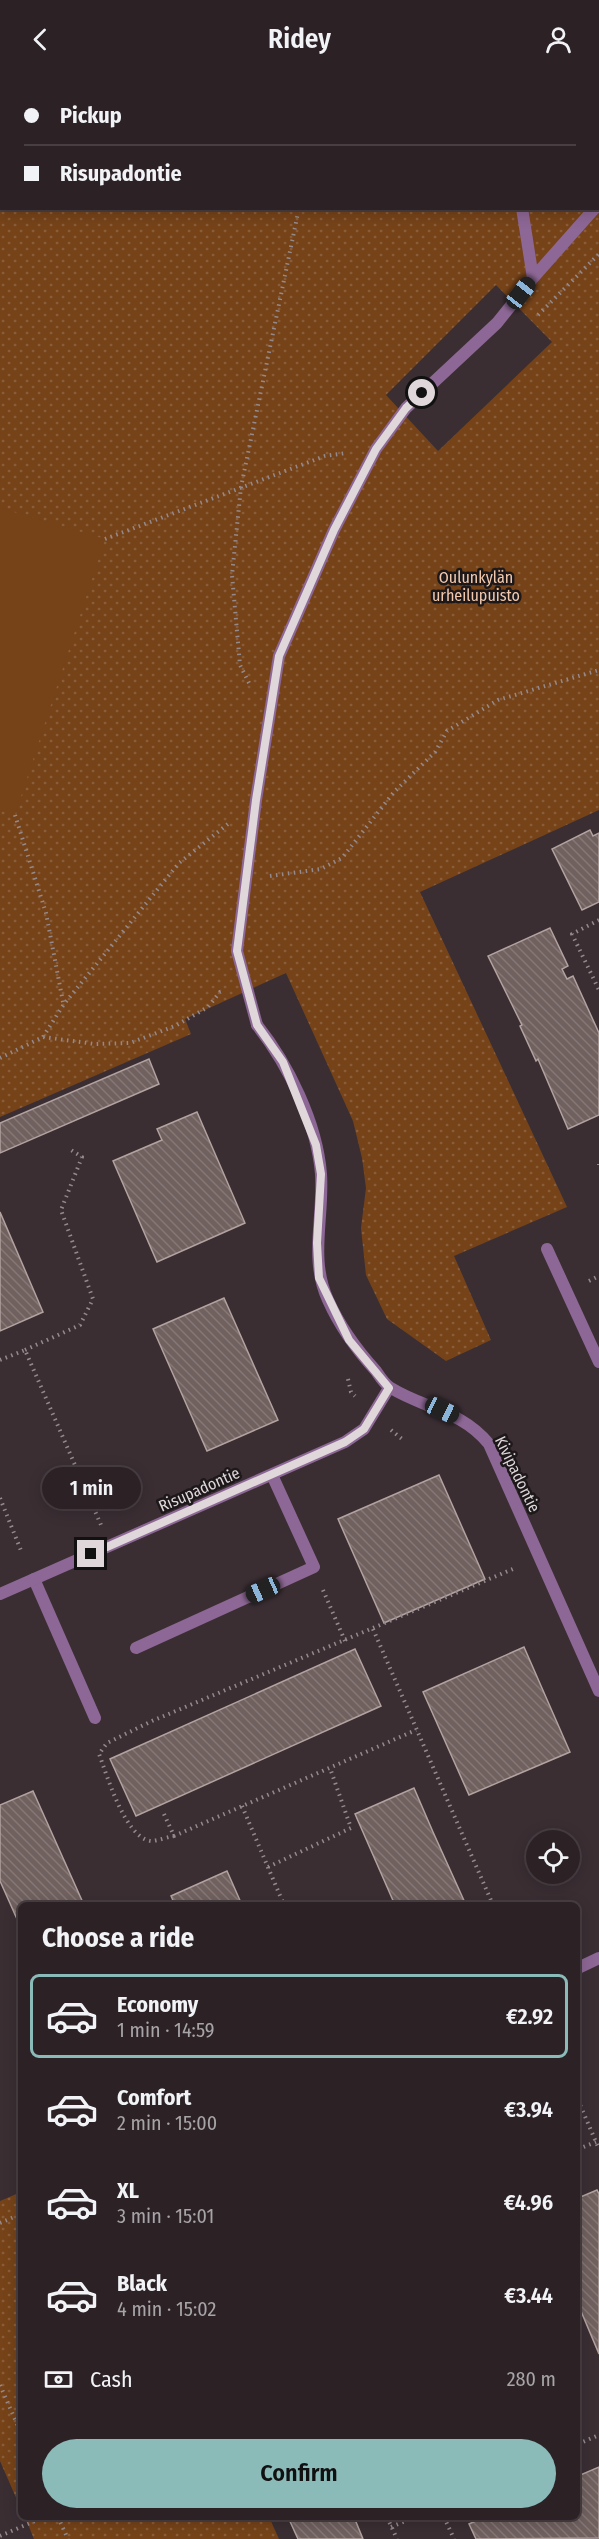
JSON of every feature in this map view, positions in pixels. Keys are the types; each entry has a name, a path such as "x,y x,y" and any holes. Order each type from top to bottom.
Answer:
{"street":[{"path":"522,210 533,278"},
{"name":"Kivipadontie","path":"593,210 497,323 406,408 376,449 334,530 279,656 256,800 237,951 257,1025 283,1062 316,1145 321,1174 317,1243 319,1278 349,1340 389,1388 456,1416 479,1433 489,1444 599,1691"},
{"path":"547,1249 599,1362"},
{"name":"Risupadontie","path":"0,1594 345,1442 364,1429 389,1388"},
{"path":"136,1648 314,1567 272,1475"},
{"path":"34,1579 95,1718"},
{"path":"580,1967 599,1958"}],"path":[{"path":"249,684 240,665 232,575 241,486 299,210"},
{"path":"105,539 325,456 376,449"},
{"path":"246,876 276,876 321,869 342,858 394,792 435,752 447,731 498,700 599,670"},
{"path":"0,1058 43,1037 63,1004 179,863 256,800"},
{"path":"15,815 46,913 63,1004"},
{"path":"599,920 572,933 599,990"},
{"path":"43,1037 94,1044 130,1043 174,1026 208,1006 220,992 245,985"},
{"path":"0,1360 80,1325 93,1299 61,1210 82,1157 71,1150"},
{"path":"25,1350 110,1546"},
{"path":"0,1498 22,1553"},
{"path":"416,1730 174,1836 151,1840 137,1835 126,1821 99,1754 107,1743 152,1721 513,1569"},
{"path":"333,1613 345,1641"},
{"path":"373,1629 492,1902"},
{"path":"268,1867 351,1827 330,1768"},
{"path":"242,1806 283,1902"},
{"path":"164,1814 174,1836"},
{"path":"580,2105 599,2149"},
{"path":"580,2148 596,2142"},
{"path":"0,2223 18,2215"},
{"path":"0,2385 18,2426"},
{"path":"580,2443 599,2435"},
{"path":"0,2536 37,2520"},
{"path":"59,2520 68,2539"},
{"path":"388,2520 397,2539"},
{"path":"392,2527 408,2520"},
{"path":"445,2520 454,2539"}],"green space":[{"name":"Oulunkylän urheilupuisto","path":"0,210 599,210 599,810 420,892 567,1207 454,1256 491,1340 446,1361 387,1319 366,1275 361,1228 366,1188 353,1121 286,973 185,1019 191,1034 0,1117","holes":["496,285 552,342 438,451 386,395"]},
{"path":"0,508 105,539 15,815 0,810"},
{"path":"18,2193 18,2502 0,2461 0,2201"},
{"path":"26,2520 270,2520 279,2539 34,2539"}],"building":[{"path":"590,830 593,836 599,833 599,902 582,910 552,849"},
{"path":"550,928 568,966 562,969 567,979 573,976 599,1033 599,1115 568,1129 538,1059 536,1061 520,1026 522,1025 488,956"},
{"path":"149,1059 159,1084 0,1153 0,1123"},
{"path":"197,1112 245,1223 157,1262 113,1161 162,1140 157,1129"},
{"path":"0,1212 43,1312 0,1331"},
{"path":"224,1298 278,1420 207,1451 153,1329"},
{"path":"439,1475 485,1579 384,1623 338,1519"},
{"path":"524,1647 570,1752 469,1795 423,1692"},
{"path":"355,1649 381,1706 136,1816 110,1759"},
{"path":"414,1788 465,1902 394,1902 355,1814"},
{"path":"33,1791 83,1902 18,1902 18,1921 0,1881 0,1805"},
{"path":"227,1871 241,1902 174,1902 171,1896"},
{"path":"597,2190 599,2194 599,2354 580,2309 580,2197"},
{"path":"599,2467 599,2538 476,2539 469,2524 478,2520 580,2520 580,2475"},
{"path":"289,2520 355,2520 363,2539 298,2539"}],"route":[{"path":"91,1554 345,1442 364,1429 389,1388 349,1340 319,1278 317,1243 321,1174 316,1145 283,1062 257,1025 237,951 256,800 279,656 334,530 376,449 406,408 422,393"}]}
